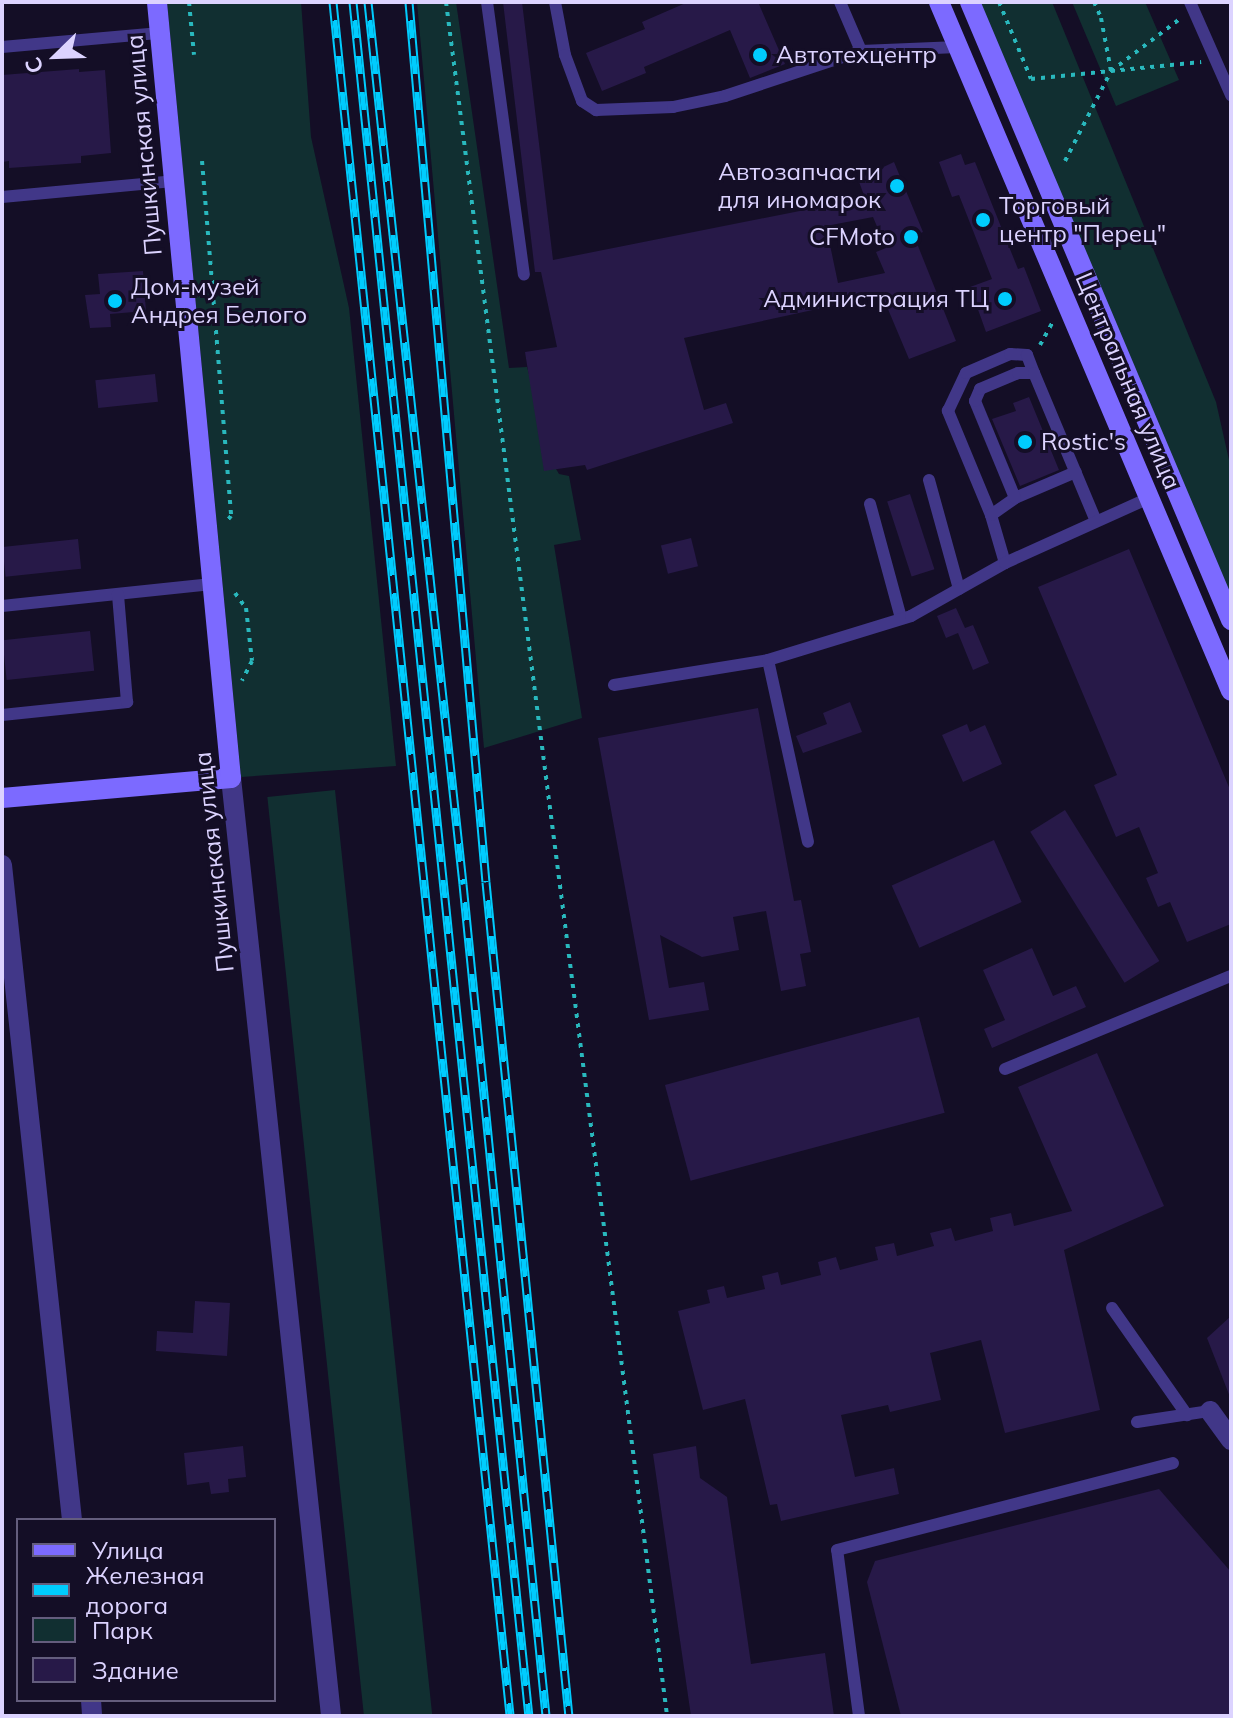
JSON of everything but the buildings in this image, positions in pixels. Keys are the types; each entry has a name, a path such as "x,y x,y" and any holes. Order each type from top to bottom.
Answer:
{"main road":[{"name":"Пушкинская улица","path":"157,2 231,778"},
{"name":"Центральная улица","path":"939,2 1231,691"},
{"name":"Центральная улица","path":"970,2 1231,620"},
{"path":"958,47 984,37"},
{"path":"2,798 231,778"}],"street":[{"name":"Пушкинская улица","path":"231,778 331,1716"},
{"path":"2,865 72,1518"},
{"path":"1210,1411 1231,1440"}],"lane":[{"path":"487,2 524,274"},
{"path":"555,2 565,55 582,101 596,110 673,107 725,96 861,51 958,47"},
{"path":"840,2 861,51"},
{"path":"1191,5 1231,95"},
{"path":"2,47 160,33"},
{"path":"2,197 173,181"},
{"path":"1005,563 991,515 948,411 966,373 1010,354 1027,355 1096,521"},
{"path":"1015,498 975,401 980,389 1032,367"},
{"path":"991,515 1015,498 1076,472"},
{"path":"929,480 959,589"},
{"path":"614,685 768,660 901,618 1005,563 1149,498"},
{"path":"870,504 901,618"},
{"path":"2,606 212,584"},
{"path":"2,715 127,702 118,594"},
{"path":"768,660 808,842"},
{"path":"1005,1069 1231,976"},
{"path":"1112,1308 1187,1415"},
{"path":"1137,1422 1210,1411"},
{"path":"859,1716 837,1550 1173,1463"}],"path":[{"path":"189,2 194,55"},
{"path":"446,2 667,1716"},
{"path":"999,2 1031,79 1216,60"},
{"path":"1094,2 1101,18 1111,71"},
{"path":"1065,161 1111,71 1191,5"},
{"path":"202,161 231,516 221,530"},
{"path":"1032,367 1061,309"}],"green space":[{"path":"167,2 301,2 311,137 349,308 396,766 241,777"},
{"path":"417,2 456,2 509,368 527,367 556,469 559,474 569,476 581,540 554,545 582,718 484,748"},
{"path":"975,2 1052,2 1216,402 1231,469 1231,606"},
{"path":"1072,2 1145,2 1179,80 1116,106"},
{"path":"335,790 432,1716 364,1716 267,797"}],"railway":[{"path":"333,2 510,1716"},
{"path":"353,2 529,1716"},
{"path":"368,2 463,884 546,1716"},
{"path":"409,2 486,882 569,1716"}],"place":[{"name":"Автотехцентр","path":"760,55"},
{"name":"Автозапчасти для иномарок","path":"897,186"},
{"name":"Торговый центр \"Перец\"","path":"983,220"},
{"name":"CFMoto","path":"911,237"},
{"name":"Администрация ТЦ","path":"1005,299"},
{"name":"Дом-музей Андрея Белого","path":"115,301"},
{"name":"Rostic's","path":"1025,442"}]}
